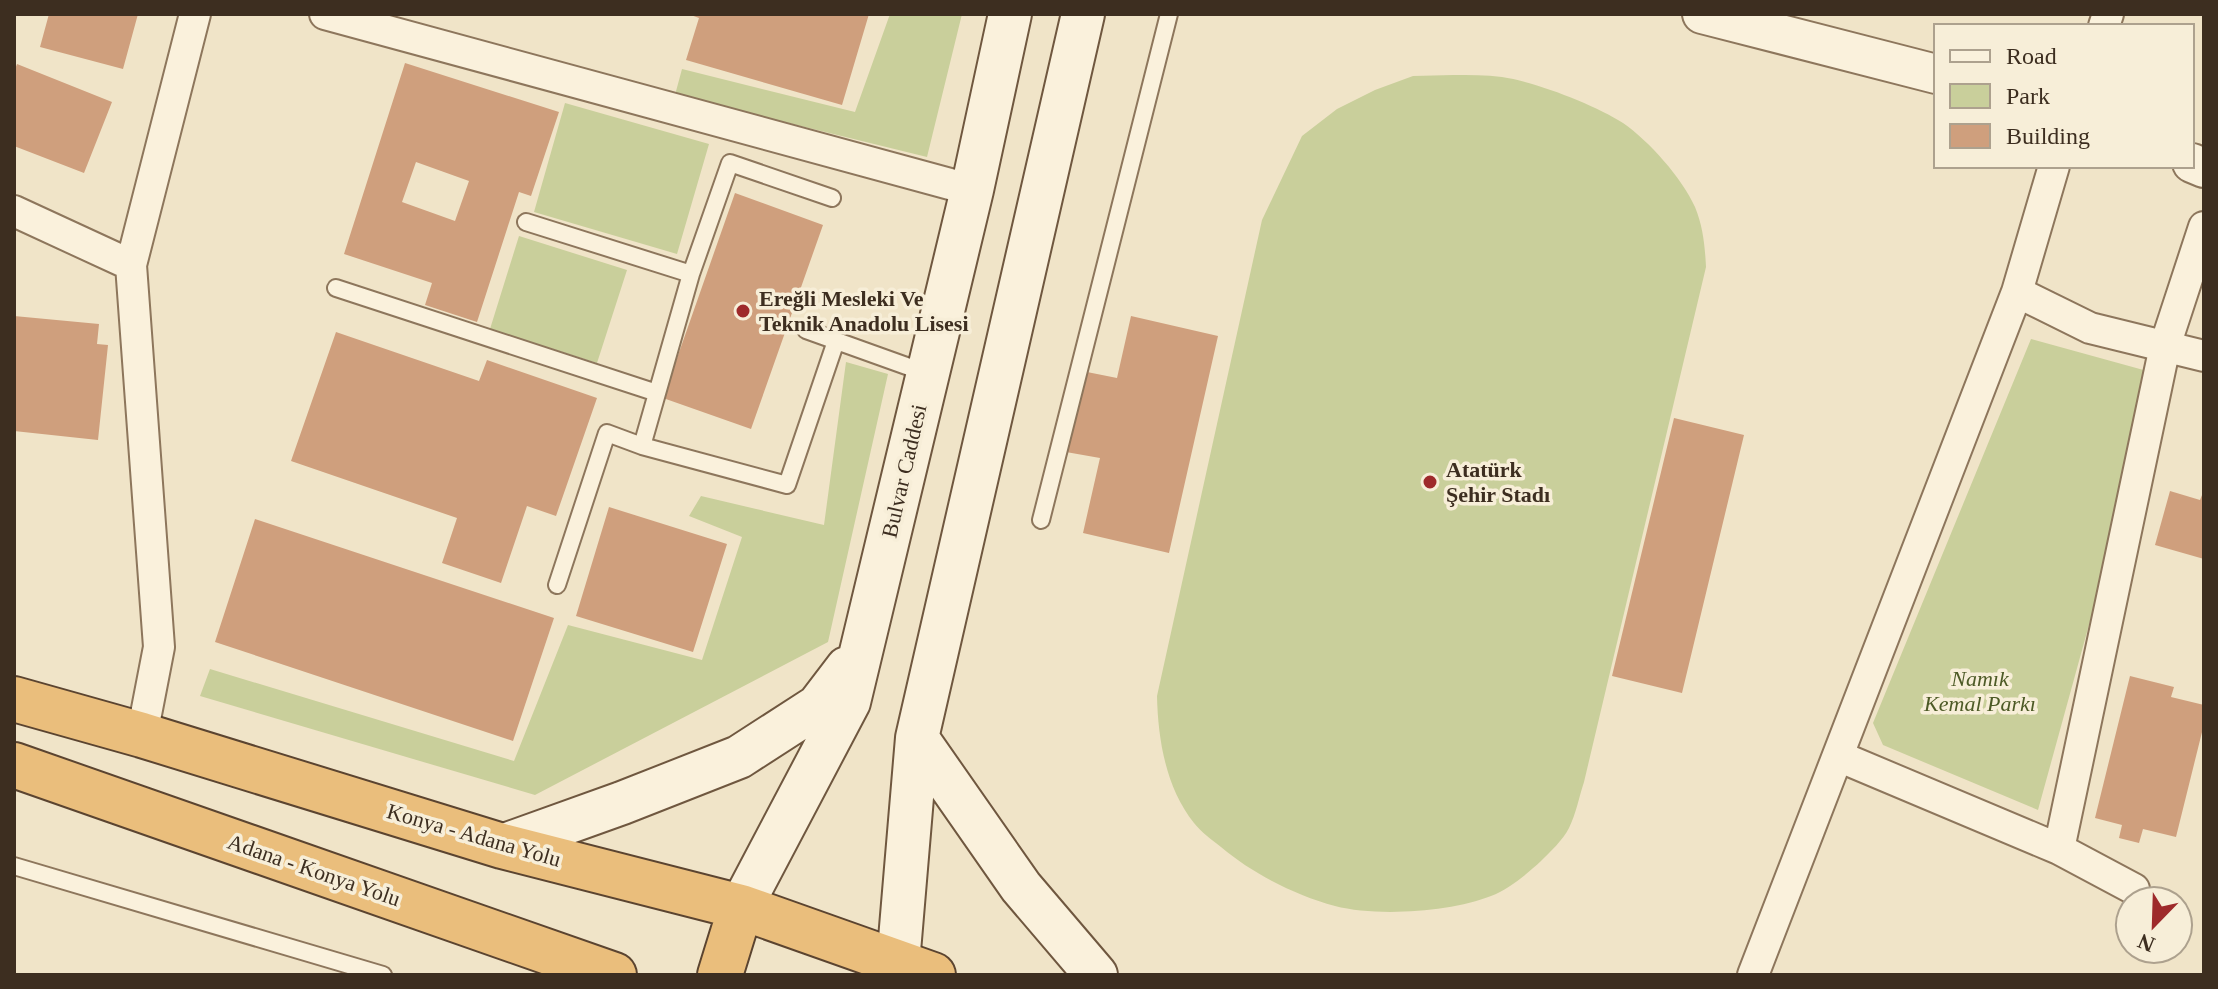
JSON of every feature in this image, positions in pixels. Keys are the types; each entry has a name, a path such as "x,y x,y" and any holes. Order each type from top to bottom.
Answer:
{"highway":[{"name":"Konya - Adana Yolu","path":"14,699 142,735 502,846 741,907 908,971"},
{"name":"Adana - Konya Yolu","path":"21,775 614,975"},
{"path":"720,975 741,907"}],"main road":[{"name":"Bulvar Caddesi","path":"741,907 849,702 972,190 1010,14"},
{"path":"908,971 917,738 1083,14"},
{"path":"502,846 739,757 818,706 862,648"},
{"path":"917,738 1021,887 1096,975"}],"street":[{"path":"142,735 159,647 131,265 195,14"},
{"path":"325,14 972,190"},
{"path":"1702,14 1934,73"},
{"path":"1753,975 2017,292 2053,168"},
{"path":"14,211 131,265"},
{"path":"2059,849 2165,346 2204,227"},
{"path":"2017,292 2090,328 2204,356"},
{"path":"1838,756 2059,849 2126,885"}],"lane":[{"path":"1041,520 1169,14"},
{"path":"642,446 691,274 730,163 832,198"},
{"path":"526,222 691,274"},
{"path":"336,288 657,393"},
{"path":"806,330 927,374"},
{"path":"557,585 607,433 642,446 787,485 836,341"},
{"path":"14,866 383,975"}],"green space":[{"path":"890,14 962,14 927,157 675,95 682,69 855,112"},
{"name":"Atatürk Şehir Stadı","path":"1413,76 1502,77 1531,84 1565,95 1623,123 1664,161 1689,196 1702,229 1706,267 1584,782 1569,828 1536,866 1491,896 1456,906 1414,911 1352,909 1320,901 1275,882 1233,857 1197,826 1184,809 1165,763 1157,696 1262,220 1302,136 1337,109 1375,90"},
{"path":"565,103 709,144 677,254 534,212"},
{"path":"519,236 627,270 597,363 490,329"},
{"name":"Namık Kemal Parkı","path":"2031,339 2158,374 2038,810 1883,745 1873,723"},
{"path":"846,362 888,374 828,642 535,795 200,696 210,669 514,761 568,625 702,660 742,537 689,516 701,496 824,525"}],"building":[{"path":"49,14 138,14 123,69 40,47"},
{"path":"688,14 869,14 842,105 686,60 699,18"},
{"path":"405,63 559,112 531,196 519,192 477,322 425,305 432,283 344,254","holes":["416,162 469,181 455,221 402,202"]},
{"path":"17,64 112,102 84,173 14,146 14,72"},
{"name":"Ereğli Mesleki Ve Teknik Anadolu Lisesi","path":"735,193 823,225 751,429 663,398"},
{"path":"14,316 99,324 97,344 108,345 98,440 14,431"},
{"path":"1131,316 1218,336 1169,553 1083,533 1100,458 1066,452 1082,371 1117,378"},
{"path":"336,332 479,381 487,360 597,398 556,516 527,506 501,583 442,563 457,518 291,461"},
{"path":"1674,418 1744,435 1682,693 1612,676"},
{"path":"2204,490 2204,559 2155,545 2170,491 2200,500"},
{"path":"609,507 727,544 693,652 576,616"},
{"path":"255,519 554,618 513,741 215,642"},
{"path":"2130,676 2174,687 2171,697 2204,705 2204,724 2176,837 2143,829 2139,843 2119,838 2122,825 2095,818"}],"place":[{"name":"Ereğli Mesleki Ve Teknik Anadolu Lisesi","path":"743,311"},
{"name":"Atatürk Şehir Stadı","path":"1430,482"}]}
